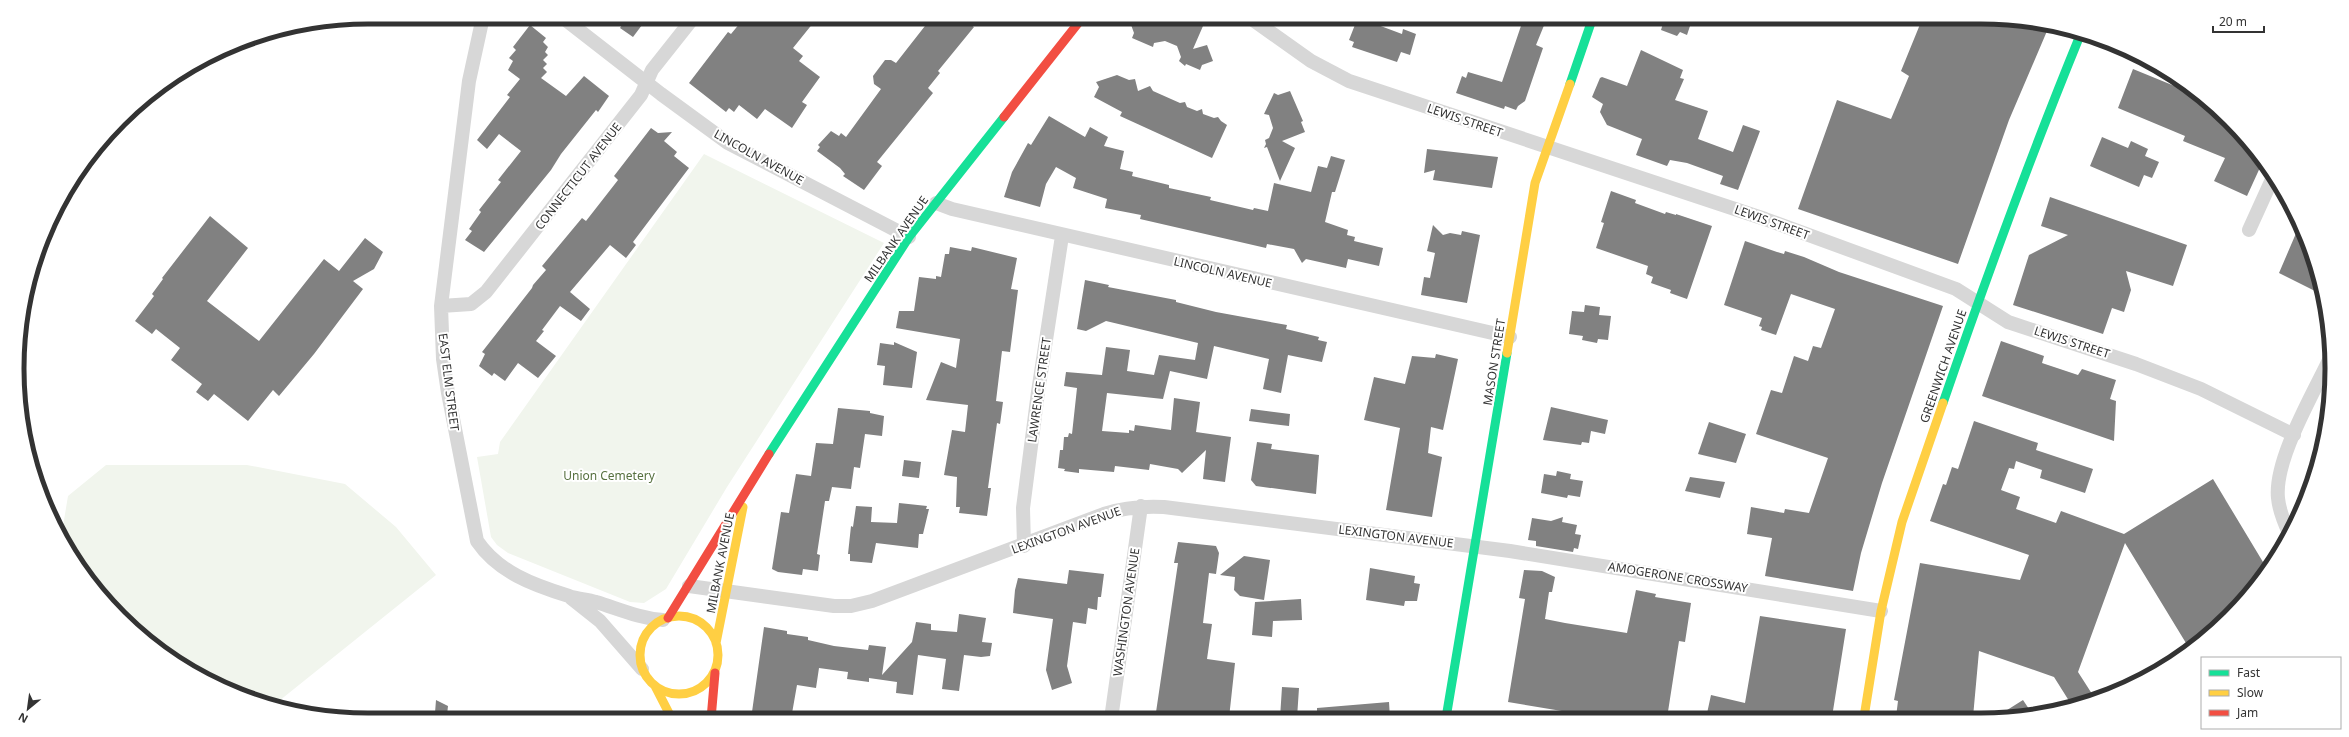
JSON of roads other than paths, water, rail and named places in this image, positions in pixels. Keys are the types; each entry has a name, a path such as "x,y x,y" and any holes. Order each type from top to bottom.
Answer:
{"main road":[{"name":"MILBANK AVENUE","path":"666,619 689,586 748,487 909,237 1077,24"},
{"name":"MASON STREET","path":"1447,713 1510,337 1534,183 1590,24"},
{"name":"GREENWICH AVENUE","path":"1865,713 1881,611 1902,522 1978,303 2043,126 2079,39"},
{"name":"MILBANK AVENUE","path":"716,643 725,592 748,487"},
{"path":"655,686 676,694 687,694 696,691 708,682 714,673 718,662 716,643 704,625 694,619 680,616 666,619 649,630 644,638 640,656 642,668 655,686 669,713"},
{"path":"711,713 714,696 714,673"}],"street":[{"name":"EAST ELM STREET","path":"481,24 469,81 441,306 443,359 448,394 477,541 486,555 509,572 570,597 595,602 634,616 666,619"},
{"name":"LINCOLN AVENUE","path":"571,24 728,143 909,237"},
{"name":"CONNECTICUT AVENUE","path":"441,306 471,304 486,292 641,96 652,70 688,24"},
{"name":"LEWIS STREET","path":"1259,24 1288,47 1327,71 1349,81 1765,219 1956,289 2008,322 2136,364 2201,389 2294,435"},
{"path":"2249,230 2271,183"},
{"name":"LINCOLN AVENUE","path":"936,203 952,209 1062,236 1510,337"},
{"name":"LAWRENCE STREET","path":"1024,546 1023,508 1038,392 1062,236"},
{"path":"2286,527 2278,498 2279,478 2294,435 2325,369"},
{"name":"LEXINGTON AVENUE","path":"689,586 834,606 851,606 872,601 1024,546 1120,508 1141,506 1164,507 1475,547"},
{"name":"WASHINGTON AVENUE","path":"1112,713 1141,506"},
{"name":"AMOGERONE CROSSWAY","path":"1475,547 1598,564 1881,611"},
{"name":"EAST ELM STREET","path":"570,597 600,621 642,668"}],"park label":[{"name":"Union Cemetery","path":"609,475"}]}
